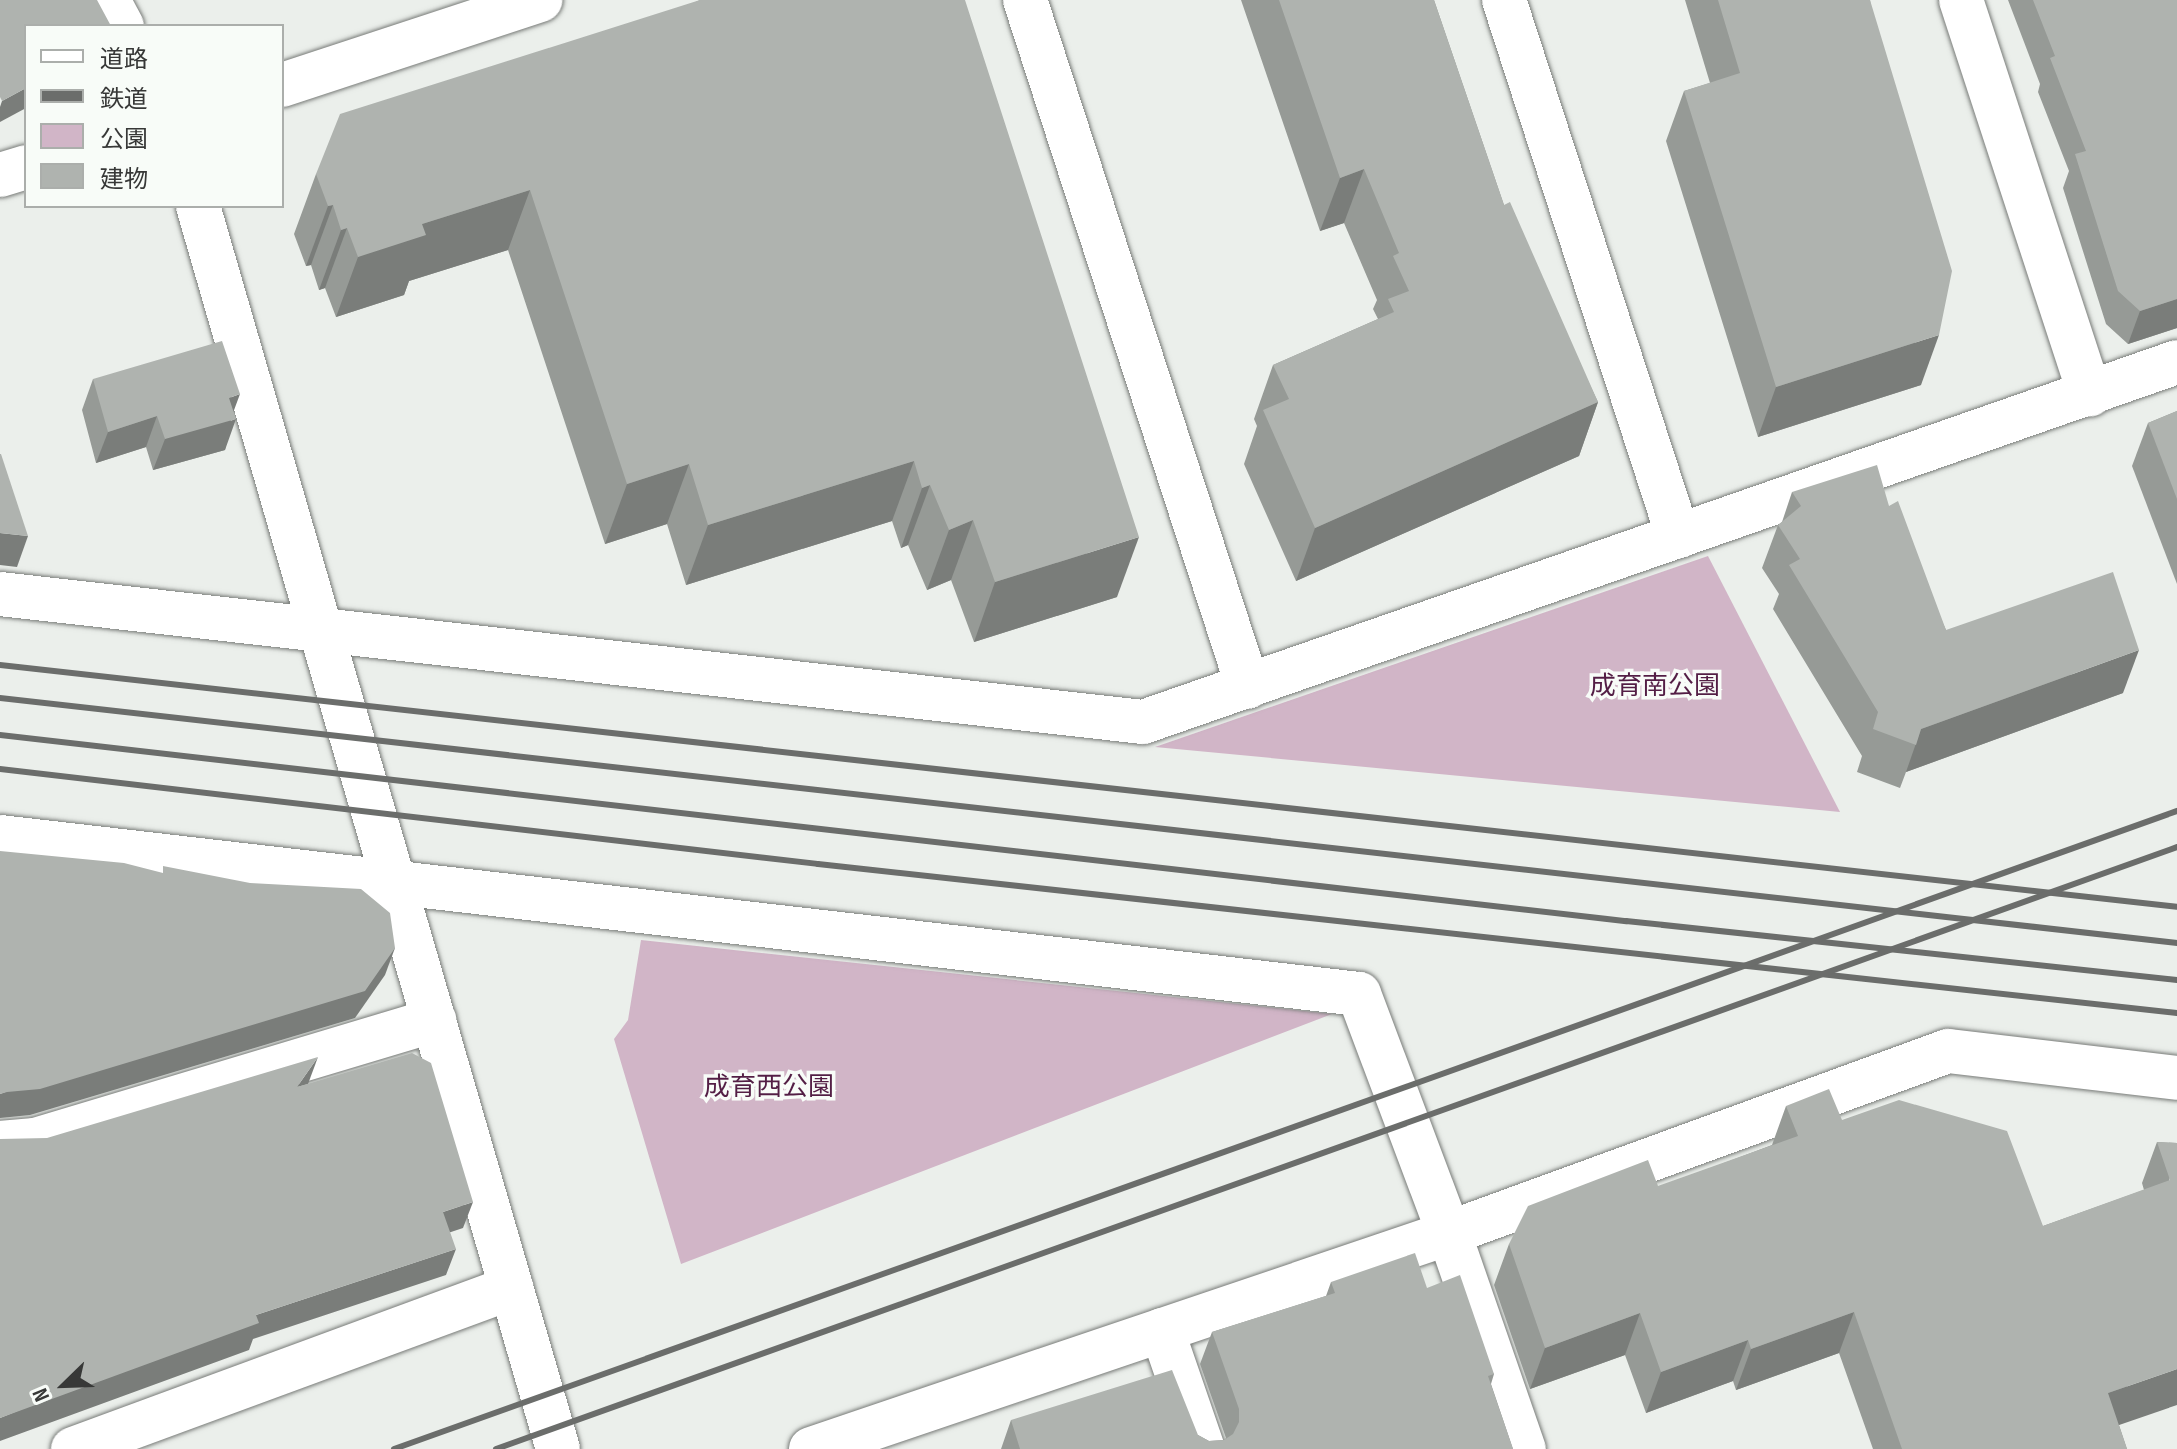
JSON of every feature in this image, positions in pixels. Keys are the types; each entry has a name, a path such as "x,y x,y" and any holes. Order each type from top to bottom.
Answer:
{"street":[{"path":"108,0 121,24"},
{"path":"284,84 540,0"},
{"path":"1025,0 1248,687"},
{"path":"1504,0 1678,536"},
{"path":"1961,0 2090,394"},
{"path":"0,175 24,168"},
{"path":"199,208 323,628 558,1449"},
{"path":"0,594 1143,722 2177,362"},
{"path":"0,837 1359,994 1449,1233 1524,1449"},
{"path":"0,1143 35,1140 434,1020"},
{"path":"811,1449 1449,1233 1948,1051 2177,1078"},
{"path":"73,1449 511,1288"},
{"path":"1162,1330 1203,1449"}],"green space":[{"name":"成育南公園","path":"1708,556 1840,812 1155,747"},
{"name":"成育西公園","path":"641,940 1332,1014 681,1264 614,1039 628,1020"}],"building":[{"path":"0,0 97,0 110,24 24,24 24,89 2,101"},
{"path":"700,0 965,0 1139,537 995,582 973,520 949,530 930,485 922,488 914,461 708,525 689,464 627,484 530,190 422,224 426,235 358,257 347,228 341,230 333,205 328,206 316,174 340,114"},
{"path":"1279,0 1434,0 1504,205 1510,202 1598,402 1315,528 1263,410 1289,399 1273,365 1394,312 1388,299 1409,291 1393,256 1399,253 1364,169 1340,178"},
{"path":"1718,0 1870,0 1952,271 1939,335 1776,387 1684,91 1740,73"},
{"path":"2033,0 2177,0 2177,299 2140,311 2118,291 2075,154 2086,151 2050,58 2055,56"},
{"path":"222,341 240,394 229,398 236,419 165,439 157,416 108,432 93,379"},
{"path":"2177,411 2177,499 2148,423"},
{"path":"1,454 28,536 0,533"},
{"path":"1877,465 1889,506 1898,501 1946,630 2113,572 2139,650 1921,729 1916,745 1873,729 1878,712 1789,565 1800,559 1778,525 1801,506 1792,492"},
{"path":"0,851 124,863 163,873 163,866 250,883 361,889 390,913 395,948 365,991 40,1089 0,1094"},
{"path":"412,1053 431,1063 473,1202 443,1212 456,1249 256,1315 259,1323 0,1418 0,1139 47,1138 318,1057 297,1087"},
{"path":"1829,1089 1842,1120 1899,1100 2007,1131 2043,1226 2170,1180 2157,1142 2177,1143 2177,1369 2108,1393 2127,1449 1902,1449 1854,1312 1751,1349 1748,1340 1661,1372 1640,1313 1545,1348 1509,1244 1528,1206 1648,1160 1658,1186 1798,1136 1786,1106"},
{"path":"1415,1253 1427,1288 1460,1275 1494,1374 1488,1376 1513,1449 1020,1449 1011,1420 1172,1370 1198,1435 1209,1441 1224,1440 1233,1434 1239,1422 1239,1409 1212,1332 1335,1293 1331,1282"}],"railway":[{"path":"0,665 2177,907"},
{"path":"0,698 2177,943"},
{"path":"0,735 1626,921 2177,980"},
{"path":"0,769 818,864 2177,1013"},
{"path":"394,1449 2177,811"},
{"path":"496,1449 2177,847"}]}
